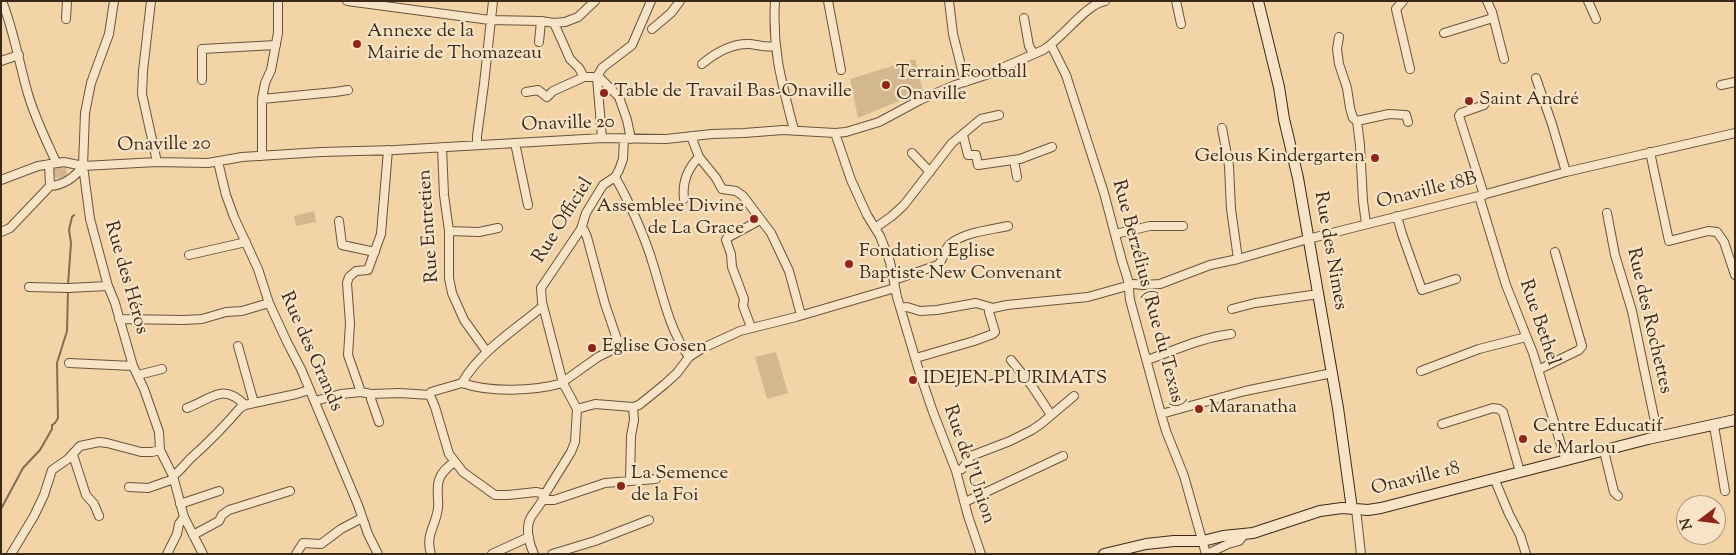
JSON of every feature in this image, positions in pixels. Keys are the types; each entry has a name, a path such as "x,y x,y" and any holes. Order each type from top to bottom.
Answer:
{"street":[{"path":"2,1 19,55 29,96 52,163 50,186"},
{"path":"66,19 67,1"},
{"name":"Rue des Héros","path":"114,1 109,34 91,82 87,103 83,166 90,219 108,286 120,318 133,366 159,432 160,450 174,477 184,517 203,554"},
{"path":"151,1 142,94 157,162"},
{"path":"262,156 262,98 276,46 278,1"},
{"path":"347,1 490,20 541,21 554,24 578,17 594,1"},
{"path":"477,144 493,1"},
{"path":"602,138 597,77 602,68 632,45 651,1"},
{"path":"652,29 671,13 680,1"},
{"path":"775,1 775,46 781,83 794,130"},
{"path":"828,1 841,70"},
{"path":"949,1 965,82"},
{"path":"1176,1 1181,24"},
{"name":"Rue des Nimes","path":"1258,1 1279,87 1298,178 1354,509"},
{"path":"1403,1 1396,10 1410,70"},
{"path":"1487,1 1504,59"},
{"path":"1588,1 1596,19"},
{"name":"Onaville 20","path":"1,180 17,173 52,163 64,162 83,166 157,162 218,162 262,156 335,151 388,150 602,138 666,138 794,130 846,132 879,122 920,100 993,72 1051,45 1091,7 1102,2"},
{"path":"1024,18 1029,46 1033,53"},
{"path":"1444,33 1493,18"},
{"path":"539,42 541,21"},
{"path":"554,24 570,59 579,68 584,77"},
{"path":"1339,37 1336,49 1339,64 1347,88 1353,118 1357,121 1362,159 1363,201 1366,224"},
{"path":"702,64 716,54 736,46 749,44 775,46"},
{"name":"Rue Berzélius (Rue du Texas)","path":"1051,45 1066,75 1082,120 1129,285 1130,300 1161,414 1184,476 1207,554"},
{"path":"202,80 202,49 276,46"},
{"path":"1,61 19,55"},
{"path":"526,92 538,90 548,97 559,88 584,77 600,78 619,97 627,120 627,139"},
{"path":"1536,78 1566,172"},
{"path":"1721,85 1735,82"},
{"path":"262,98 348,90"},
{"name":"Rue Bethel","path":"1485,103 1461,113 1459,116 1506,286 1538,370 1566,461"},
{"path":"1357,121 1398,114 1406,115 1408,122"},
{"path":"875,228 904,205 952,143 982,119 999,115"},
{"path":"1222,128 1229,166 1230,209 1238,260"},
{"name":"Rue de l'Union","path":"835,133 851,180 890,262 895,288 916,358 933,412 956,471 981,554"},
{"name":"Onaville 18B","path":"901,308 908,306 920,311 937,310 971,303 982,304 989,308 1088,297 1129,285 1160,284 1210,265 1238,260 1308,239 1566,172 1735,133"},
{"path":"963,134 968,155 976,155 978,165 1014,160 1052,147"},
{"path":"691,136 699,157 716,178 722,189 736,191 743,196 771,232 789,271 801,315"},
{"name":"Rue Officiel","path":"543,306 540,294 541,288 580,229 586,213 603,185 615,176 623,159 627,139"},
{"path":"516,143 528,205"},
{"name":"Rue Entretien","path":"442,147 444,195 450,232 449,278 452,294 464,320 488,352"},
{"path":"360,392 348,354 350,323 347,283 356,271 368,270 381,234 388,150"},
{"path":"1650,152 1669,241 1708,231 1717,232 1724,242 1735,274"},
{"path":"912,153 930,172"},
{"path":"684,199 683,185 685,179 691,165 699,157"},
{"path":"1014,160 1017,177"},
{"name":"Rue des Grands","path":"218,162 234,217 258,269 269,303 315,401 378,554"},
{"path":"1,232 10,228 35,199 50,186 76,176 83,166"},
{"path":"615,176 650,256 671,323 689,357"},
{"name":"Rue des Rochettes","path":"1607,213 1615,255 1632,311 1658,436"},
{"path":"1397,216 1422,290 1456,279"},
{"path":"751,327 743,306 744,299 732,267 731,254 726,240 760,220"},
{"path":"339,221 342,245 375,252"},
{"path":"894,280 938,265 942,261 948,246 952,243 967,236 1008,226"},
{"path":"1115,234 1150,226 1183,226"},
{"path":"450,232 479,232 498,228"},
{"path":"315,401 341,394 360,392 371,394 430,395 431,392 462,383 472,387 496,389 546,387 567,379 598,357 618,347 587,237 584,230 580,229"},
{"path":"190,255 246,242"},
{"path":"1538,370 1579,350 1582,346 1554,252"},
{"path":"29,287 108,286"},
{"path":"577,409 595,404 633,408 665,384 689,357 703,348 751,327 895,288"},
{"path":"1232,309 1254,303 1319,294"},
{"path":"120,318 184,320 242,311 269,303"},
{"path":"462,383 473,367 488,352 543,306 563,381 577,409 575,442 529,520 529,537 534,554"},
{"path":"916,358 993,334 989,308"},
{"path":"1147,360 1188,344 1231,334"},
{"path":"1421,371 1479,349 1526,337"},
{"path":"238,346 254,403"},
{"path":"1011,360 1032,386 1051,415"},
{"path":"69,363 133,366"},
{"path":"138,375 162,369"},
{"path":"1161,414 1245,391 1332,373"},
{"path":"129,487 148,488 174,477 188,460 211,441 240,408 245,405 309,390"},
{"path":"187,408 218,394 235,395 245,405"},
{"path":"371,394 379,422"},
{"path":"430,395 445,445 454,462 464,472 495,495 536,492 554,500 605,483 656,479"},
{"path":"956,471 962,469 971,456 1022,435 1042,424 1074,396"},
{"path":"630,480 633,408"},
{"path":"1442,424 1493,408 1499,409 1503,412 1520,472"},
{"name":"Onaville 18","path":"1104,554 1146,544 1174,541 1203,541 1223,536 1245,534 1320,511 1342,508 1368,510 1382,508 1658,436 1714,426 1735,420"},
{"path":"1714,426 1725,491"},
{"path":"11,554 36,511 52,470 80,446 99,442 140,452 160,450"},
{"path":"1604,451 1614,492 1618,496"},
{"path":"72,454 86,495 94,504 99,516"},
{"path":"965,502 1063,456"},
{"path":"431,554 428,540 436,519 439,478 454,462"},
{"path":"1494,478 1520,535 1526,554"},
{"path":"180,504 219,491"},
{"path":"193,535 219,521 228,510 290,491"},
{"path":"1354,509 1361,554"},
{"path":"167,554 177,534 179,524 184,517"},
{"path":"296,554 304,543 321,544 341,529 362,518"},
{"path":"552,554 595,541 649,520"},
{"path":"1207,554 1239,541 1245,534"},
{"path":"492,554 529,537"}],"shaded area":[{"name":"Terrain Football Onaville","path":"915,59 923,91 858,118 850,79"},
{"path":"57,165 63,165 67,172 63,179 57,179 53,175 53,169"},
{"path":"314,211 316,222 296,226 294,216"},
{"path":"776,352 788,393 767,399 755,357"}],"waterway":[{"path":"68,285 71,243 69,230 74,215"},
{"path":"1,509 23,468 40,450 52,429 52,425 58,418 57,363 67,331 68,290"}],"place":[{"name":"Annexe de la Mairie de Thomazeau","path":"357,44"},
{"name":"Terrain Football Onaville","path":"886,85"},
{"name":"Table de Travail Bas-Onaville","path":"604,93"},
{"name":"Saint André","path":"1469,101"},
{"name":"Gelous Kindergarten","path":"1375,158"},
{"name":"Assemblee Divine de La Grace","path":"754,219"},
{"name":"Fondation Eglise Baptiste New Convenant","path":"849,264"},
{"name":"Eglise Gosen","path":"592,348"},
{"name":"IDEJEN-PLURIMATS","path":"913,380"},
{"name":"Maranatha","path":"1199,409"},
{"name":"Centre Educatif de Marlou","path":"1523,439"},
{"name":"La Semence de la Foi","path":"621,486"}]}
